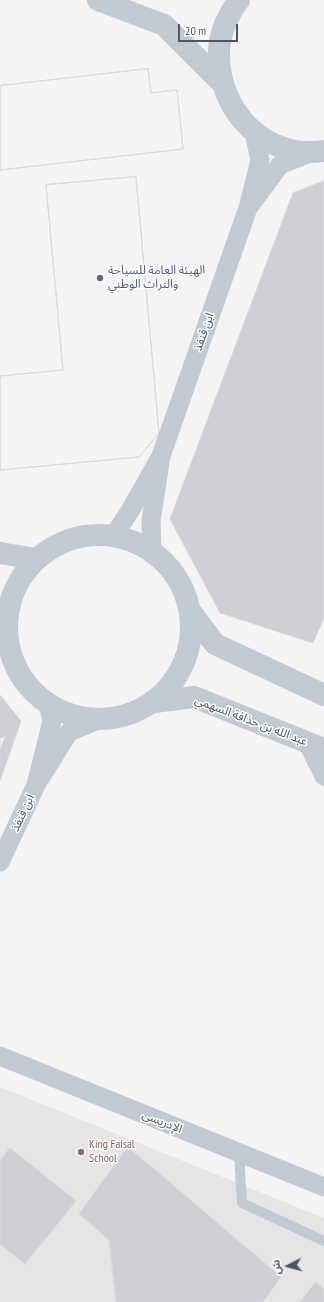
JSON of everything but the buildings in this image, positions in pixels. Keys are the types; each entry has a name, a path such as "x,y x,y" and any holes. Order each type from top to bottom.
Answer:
{"street":[{"path":"98,0 164,25 222,83"},
{"path":"239,0 231,11 223,31 219,53 222,83 234,110 254,132 280,147 317,152"},
{"path":"248,208 260,160 254,132"},
{"path":"248,208 280,165 317,152"},
{"name":"ابن قنفذ","path":"161,456 248,208"},
{"path":"114,535 130,511 161,456"},
{"path":"152,551 151,521 161,456"},
{"path":"36,785 69,732 98,720 127,715 154,702 172,684 185,662 191,637 190,611 183,588 170,568 152,551 134,541 114,535 86,535 60,543 36,559 23,575 13,594 4,632 14,661 28,685 48,704 72,715 98,720"},
{"path":"0,553 36,559"},
{"path":"190,611 215,644 324,694"},
{"name":"عبد الله بن حذافة السهمي","path":"154,702 194,697 316,746"},
{"path":"36,785 52,721 48,704"},
{"path":"316,746 324,776"},
{"name":"ابن قنفذ","path":"0,862 36,785"},
{"name":"الإدريسي","path":"0,1056 324,1187"}],"lane":[{"path":"239,1153 242,1202 324,1241"}],"shaded area":[{"name":"King Faisal School","path":"0,1087 324,1218 324,1302 0,1302"}],"place":[{"name":"الهيئة العامة للسياحة والتراث الوطني","path":"100,278"},
{"name":"King Faisal School","path":"81,1152"}]}
